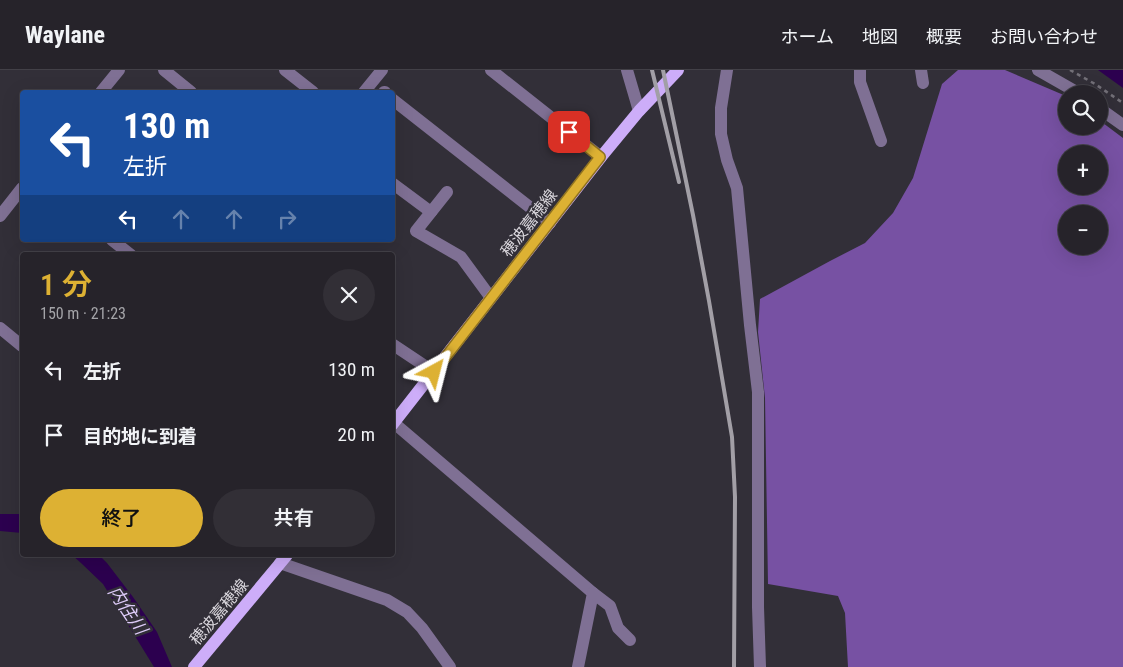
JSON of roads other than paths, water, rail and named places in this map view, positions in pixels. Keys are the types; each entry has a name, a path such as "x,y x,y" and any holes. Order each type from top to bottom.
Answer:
{"main road":[{"name":"穂波嘉穂線","path":"395,421 600,157 639,111 678,70"},
{"name":"穂波嘉穂線","path":"194,667 284,557"}],"street":[{"path":"103,90 120,70"},
{"path":"164,70 189,90"},
{"path":"284,70 309,90"},
{"path":"366,90 382,70"},
{"path":"492,70 600,157"},
{"path":"627,70 639,111"},
{"path":"727,70 721,108 721,134 727,160 737,188 758,392 758,607 760,667"},
{"path":"860,70 860,82 880,141"},
{"path":"1038,70 1064,85"},
{"path":"395,101 550,223"},
{"path":"1108,114 1123,125"},
{"path":"395,185 431,212"},
{"path":"0,216 20,191"},
{"path":"447,192 416,230 461,257 492,298"},
{"path":"115,242 127,252"},
{"path":"0,328 20,344"},
{"path":"395,346 434,372"},
{"path":"395,426 610,606 618,628 630,640"},
{"path":"284,557 387,600 408,612 450,667"},
{"path":"578,667 593,593"}],"water":[{"path":"1098,70 1123,70 1123,88"},
{"path":"0,514 20,514 20,533 0,531"},
{"name":"内住川","path":"74,557 101,557 107,563 157,632 172,667 154,667 103,584"}],"railway":[{"path":"652,70 679,182"},
{"path":"663,70 693,215 732,437 735,497 734,667"}]}
